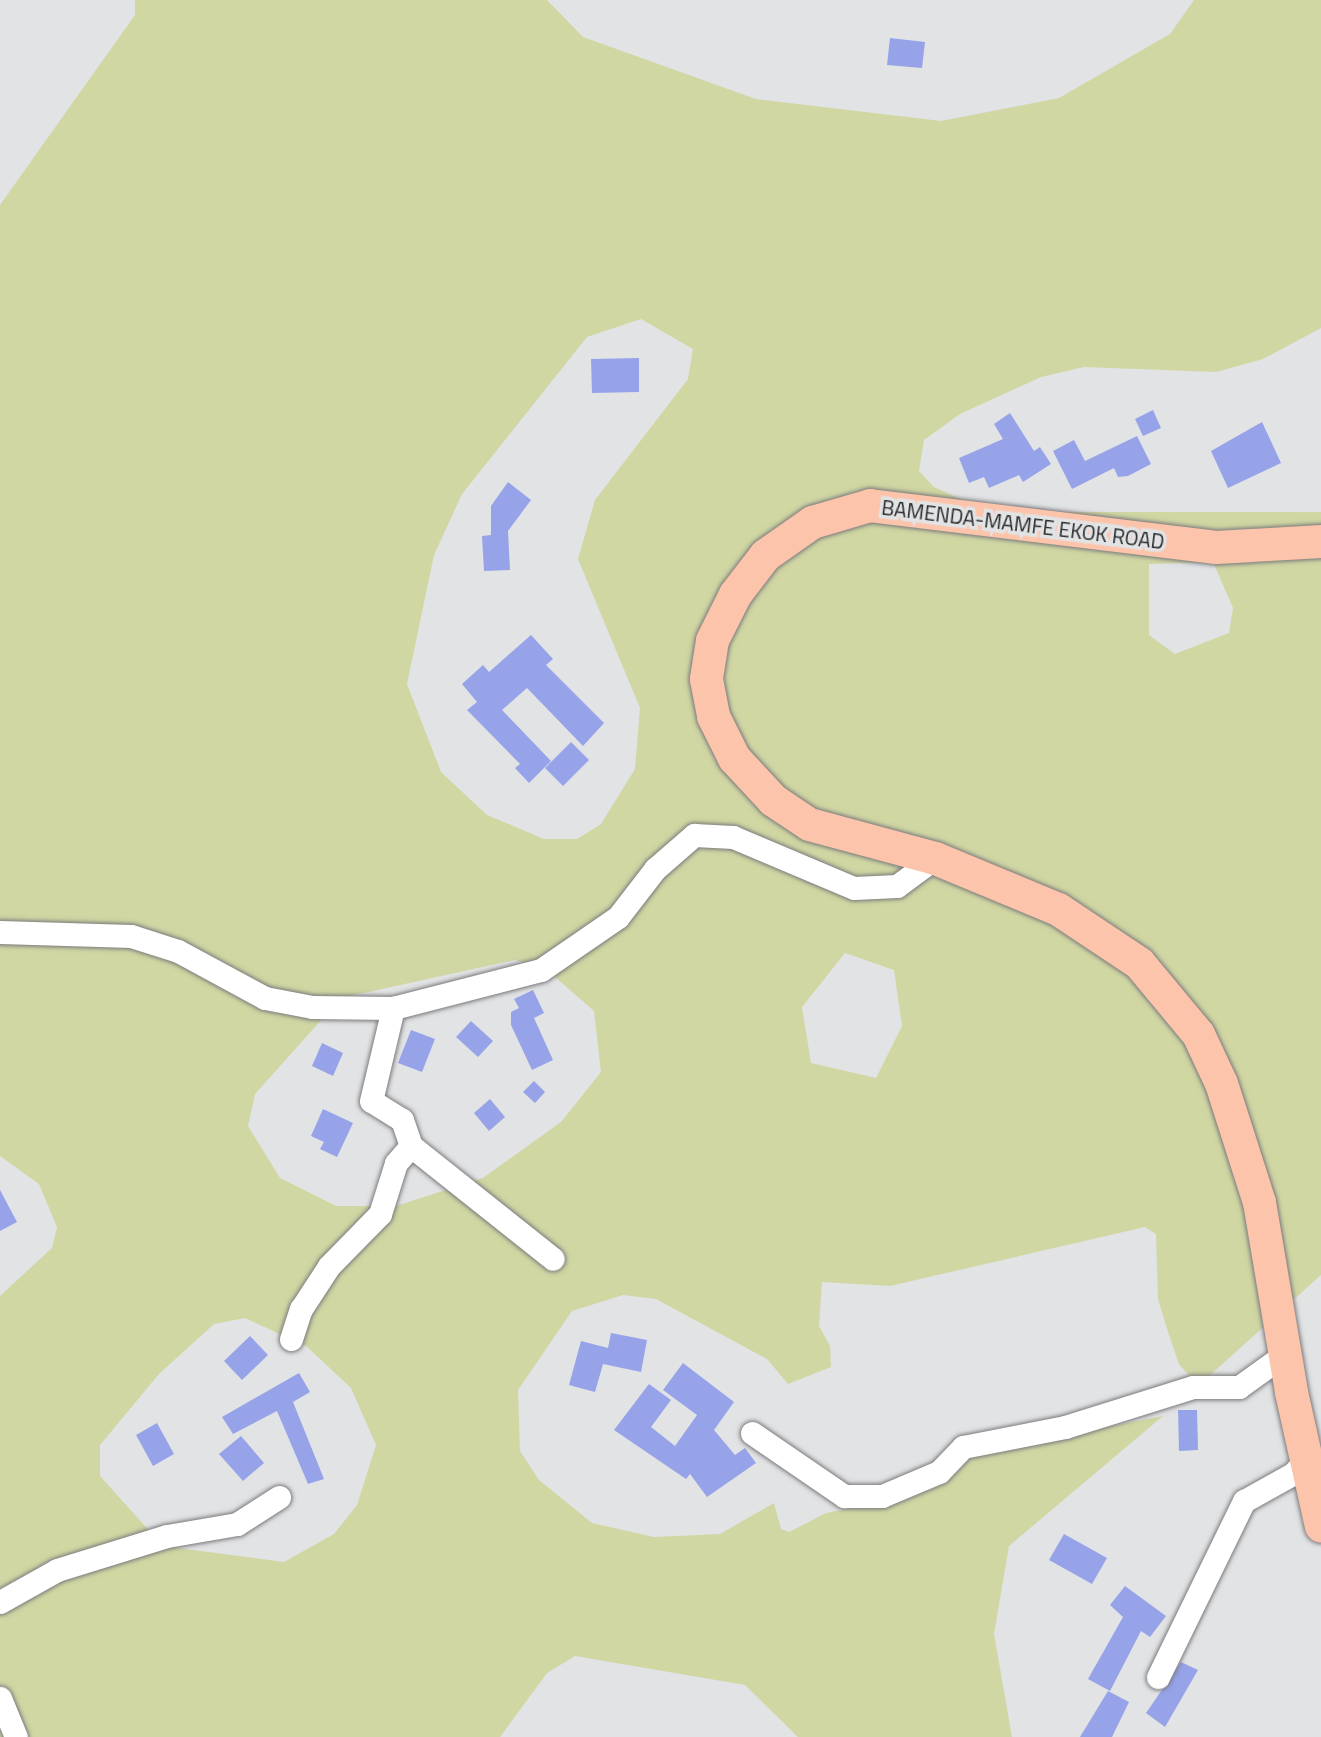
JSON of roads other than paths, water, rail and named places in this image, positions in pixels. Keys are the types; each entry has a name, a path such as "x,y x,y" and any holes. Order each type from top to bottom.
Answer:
{"highway":[{"name":"BAMENDA-MAMFE EKOK ROAD","path":"1321,541 1216,547 870,505 812,522 765,555 735,594 712,640 706,680 713,716 734,758 773,800 809,824 935,858 1058,909 1098,933 1139,963 1198,1034 1221,1083 1259,1202 1304,1461 1321,1526"}],"street":[{"path":"0,932 131,936 178,951 265,998 312,1007 393,1008 541,971 618,917 655,869 694,835 733,837 855,888 897,886 935,858"},
{"path":"393,1008 371,1101 402,1120 411,1146 553,1259"},
{"path":"291,1339 301,1309 328,1266 380,1214 396,1163 411,1146"},
{"path":"752,1433 844,1496 882,1496 939,1472 963,1447 1079,1423 1193,1387 1239,1388 1285,1354"},
{"path":"1158,1677 1244,1501 1294,1473 1304,1461"},
{"path":"0,1602 57,1570 167,1536 237,1524 279,1497"},
{"path":"0,1698 16,1737"}]}
